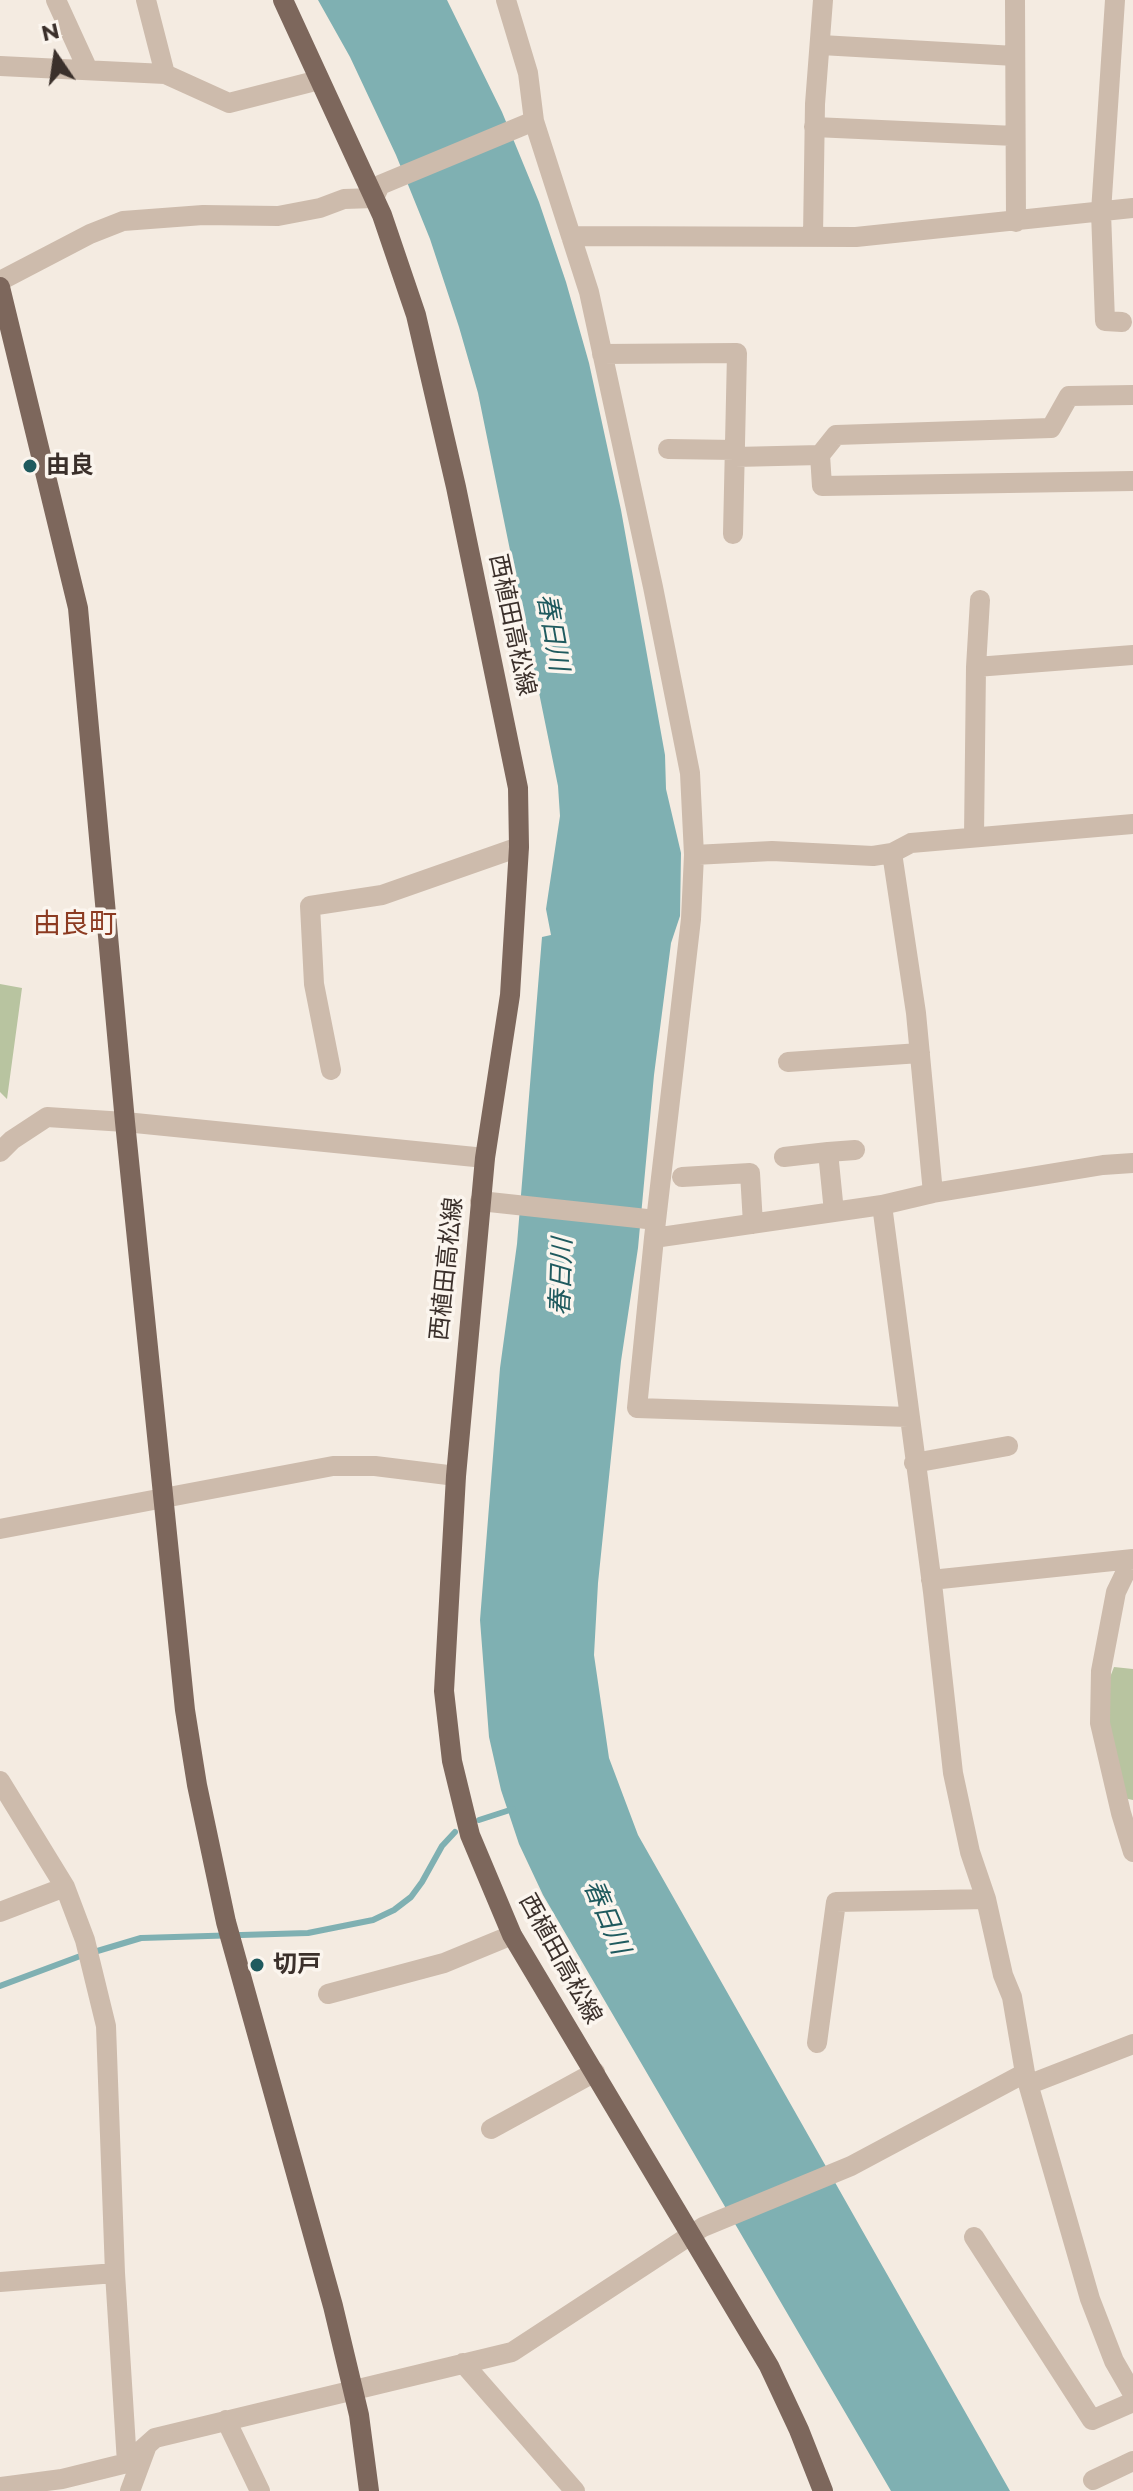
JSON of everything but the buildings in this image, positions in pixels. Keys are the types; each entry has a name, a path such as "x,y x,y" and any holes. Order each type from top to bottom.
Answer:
{"main road":[{"name":"西植田高松線","path":"283,0 374,198 416,315 456,487 518,788 519,847 510,995 480,1201 456,1476 444,1691 452,1761 470,1835 512,1935 697,2231 769,2366 823,2491"},
{"path":"0,287 78,608 125,1122 185,1710 209,1847 226,1922 354,2389 369,2491"}],"street":[{"path":"56,0 88,70"},
{"path":"145,0 165,74"},
{"path":"506,0 528,73 527,124 571,236 589,292 690,773 694,855 691,919 637,1408 908,1417"},
{"path":"813,236 814,127 823,0"},
{"path":"1015,0 1016,222"},
{"path":"1115,0 1101,212 1105,321 1122,322"},
{"path":"821,45 1015,56"},
{"path":"0,66 165,74 229,103 319,80"},
{"path":"0,281 90,234 123,221 187,215 278,216 320,208 344,199 374,198 380,185 527,124"},
{"path":"814,127 1015,136"},
{"path":"571,236 856,237 1133,208"},
{"path":"602,354 737,353 733,534"},
{"path":"1133,395 1069,396 1051,428 836,435 820,455 822,486 1133,481"},
{"path":"668,449 820,455"},
{"path":"974,836 980,600"},
{"path":"976,667 1133,655"},
{"path":"694,855 772,851 873,856 892,853 911,843 1133,824"},
{"path":"331,1070 314,984 310,906 382,895 519,847"},
{"path":"892,853 920,1053 933,1193"},
{"path":"788,1062 920,1053"},
{"path":"0,1152 12,1140 47,1117 485,1158"},
{"path":"784,1157 855,1150"},
{"path":"828,1152 834,1212"},
{"path":"480,1201 655,1229 753,1224 882,1205 933,1193 1103,1165 1133,1163"},
{"path":"682,1177 750,1173 753,1224"},
{"path":"882,1205 953,1773 970,1852 986,1899 1003,1975 1012,1997 1028,2079 1090,2299 1114,2361 1133,2394"},
{"path":"914,1463 1008,1446"},
{"path":"0,1529 333,1466 375,1466 456,1476"},
{"path":"931,1580 1132,1559"},
{"path":"1132,1559 1116,1592 1101,1671 1100,1723 1133,1852"},
{"path":"0,1781 65,1887 85,1940 106,2026 115,2273 127,2463"},
{"path":"0,1912 65,1887"},
{"path":"817,2043 836,1902 986,1899"},
{"path":"328,1994 444,1963 512,1935"},
{"path":"0,2487 62,2479 127,2463 155,2438 512,2352 697,2231 851,2166 1028,2079 1133,2044"},
{"path":"491,2129 595,2072"},
{"path":"974,2237 1092,2420 1133,2402"},
{"path":"0,2282 115,2273"},
{"path":"463,2363 575,2491"},
{"path":"226,2420 260,2491"},
{"path":"130,2491 147,2444"},
{"path":"1093,2480 1133,2461"}],"green space":[{"path":"0,984 22,988 7,1099 0,1092"},
{"path":"1114,1667 1133,1669 1133,1800 1123,1798 1105,1724 1105,1690"}],"water":[{"name":"春日川","path":"318,0 447,0 502,112 539,202 589,363 621,510 665,755 666,789 681,853 680,916 671,943 654,1075 638,1248 621,1361 598,1583 594,1655 609,1758 638,1835 1010,2491 891,2491 543,1895 519,1844 501,1790 489,1737 480,1620 500,1368 517,1244 542,937 551,935 546,909 560,816 558,786 478,393 459,327 430,239 396,155 350,57"}],"waterway":[{"path":"479,1820 513,1809"},
{"path":"94,1952 141,1938 308,1933 373,1920 411,1897 442,1846 455,1832"},
{"path":"0,1986 83,1955"}],"place":[{"name":"由良","path":"30,466"},
{"name":"切戸","path":"257,1965"}],"district":[{"name":"由良町","path":"75,925"}]}
